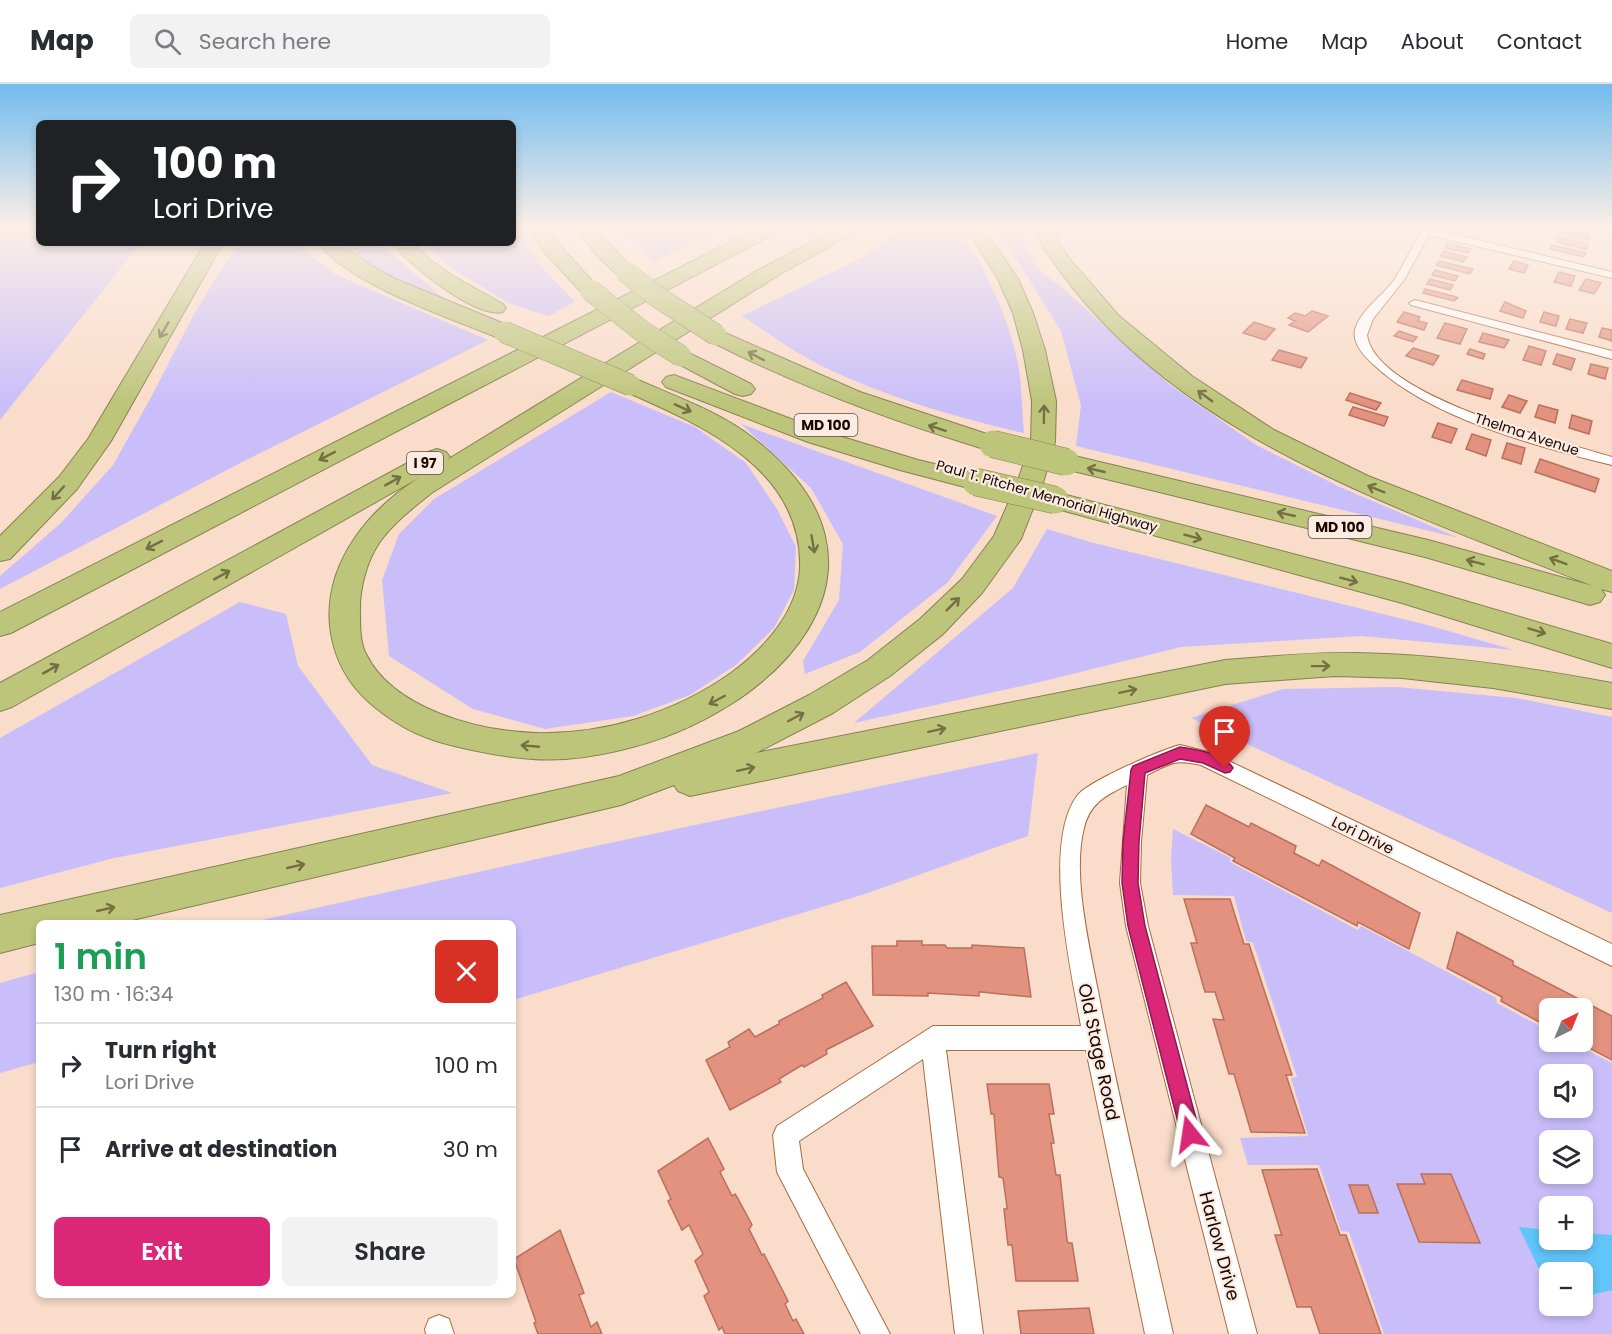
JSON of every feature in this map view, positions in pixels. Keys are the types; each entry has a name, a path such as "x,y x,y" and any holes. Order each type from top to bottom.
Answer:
{"highway":[{"path":"0,552 68,483 99,441 189,286"},
{"path":"405,286 514,327 640,378 909,465 978,480"},
{"path":"455,286 514,327"},
{"name":"Paul T. Pitcher Memorial Highway","path":"587,286 643,332 723,379 814,420 978,480 1464,610 1612,656"},
{"path":"420,409 644,286"},
{"name":"MD 100","path":"645,286 674,309 756,357 843,394 928,425 993,444 1428,549 1612,601"},
{"path":"0,625 658,286"},
{"name":"I 97","path":"0,698 743,286"},
{"path":"640,378 694,413 728,431 768,466 795,498 810,528 815,558 812,592 794,631 762,666 730,693 685,717 641,731 593,742 537,747 494,742 440,729 400,708 370,682 349,651 343,612 348,578 365,543 391,513 424,486 747,286"},
{"path":"58,920 483,824 621,790 751,741 821,704 879,668 931,627 972,585 1007,539 1030,483 1043,442 1044,402 1034,350 1023,314 1011,286"},
{"path":"1083,286 1111,319 1184,381 1265,435 1359,482 1612,582"},
{"path":"483,824 1225,672 1305,666 1381,666 1445,670 1538,681 1612,696"},
{"path":"0,934 36,926"}],"street":[{"name":"Thelma Avenue","path":"1394,286 1365,322 1361,333 1364,347 1382,368 1405,386 1443,405 1498,425 1612,460"},
{"path":"1415,303 1612,355"},
{"name":"Lori Drive","path":"1111,784 1180,753 1205,758 1612,956"},
{"name":"Harlow Drive","path":"1138,770 1131,842 1130,883 1137,926 1243,1334"},
{"name":"Old Stage Road","path":"1111,784 1085,800 1074,828 1069,864 1078,945 1095,1038 1159,1334"},
{"path":"876,1334 790,1172 786,1135 933,1038 1095,1038"},
{"path":"933,1038 969,1334"}],"shaded area":[{"path":"0,286 106,286 0,420"},
{"path":"211,286 363,286 488,340 244,461 0,589 0,576 61,523 113,465"},
{"path":"412,286 430,286 446,300"},
{"path":"481,286 560,286 575,302 548,316 508,303"},
{"path":"803,286 991,286 1004,315 1015,351 1021,385 1024,433 922,406 872,388 803,356 742,316"},
{"path":"1033,286 1061,286 1169,384 1256,445 1340,487 1459,538 1076,446 1081,405 1061,331"},
{"path":"611,392 695,427 746,463 777,509 796,547 794,590 774,628 736,665 690,695 633,716 545,729 473,709 389,656 382,580 399,534 434,499"},
{"path":"741,424 997,516 948,582 860,652 805,674 803,661 839,600 843,544 811,488"},
{"path":"1047,529 1090,542 1431,626 1514,650 1361,636 1181,647 1044,681 854,723 1013,588"},
{"path":"240,602 286,614 298,666 372,765 452,793 114,858 0,888 0,738"},
{"path":"1397,687 1516,698 1612,717 1612,913 1191,718 1283,689"},
{"path":"1038,753 1028,836 865,894 516,999 516,920 262,920 591,847"},
{"path":"1173,829 1231,858 1230,862 1358,930 1361,926 1496,998 1497,1003 1539,1026 1539,1052 1590,1052 1612,1063 1612,1334 1384,1334 1349,1232 1341,1231 1319,1165 1248,1165 1240,1138 1308,1136 1291,1078 1297,1077 1253,943 1246,941 1234,896 1173,895 1171,860"},
{"path":"36,973 36,1063 0,1073 0,983"}],"water":[{"path":"1519,1227 1539,1229 1539,1250 1593,1250 1593,1234 1612,1235 1612,1290 1593,1295 1593,1262 1539,1262 1539,1269"}],"building":[{"path":"1436,286 1452,286 1450,290"},
{"path":"1581,286 1599,286 1594,294 1579,290"},
{"path":"1425,289 1458,298 1454,301 1423,293"},
{"path":"1505,302 1526,311 1523,318 1500,311"},
{"path":"1312,311 1328,316 1308,332 1289,325 1295,321 1288,318 1295,313 1305,316"},
{"path":"1404,312 1420,317 1418,321 1427,323 1424,330 1397,322"},
{"path":"1544,312 1559,316 1556,326 1540,322"},
{"path":"1570,319 1587,323 1583,333 1566,329"},
{"path":"1254,322 1275,329 1265,340 1243,333"},
{"path":"1445,323 1467,329 1460,344 1437,338"},
{"path":"1602,328 1612,330 1612,341 1599,337"},
{"path":"1399,331 1417,337 1413,342 1394,336"},
{"path":"1483,333 1509,340 1504,348 1479,342"},
{"path":"1529,346 1546,351 1541,365 1523,360"},
{"path":"1413,348 1439,356 1433,365 1406,356"},
{"path":"1470,349 1485,354 1483,359 1467,354"},
{"path":"1279,350 1307,358 1301,368 1272,360"},
{"path":"1557,354 1575,359 1571,370 1553,364"},
{"path":"1591,364 1608,368 1605,379 1588,374"},
{"path":"1462,380 1493,389 1490,399 1457,390"},
{"path":"1350,393 1381,403 1376,410 1346,400"},
{"path":"1509,395 1527,401 1520,413 1502,407"},
{"path":"1539,405 1558,410 1555,423 1535,417"},
{"path":"1353,407 1388,417 1384,426 1349,415"},
{"path":"1572,415 1592,421 1589,434 1569,428"},
{"path":"1438,423 1457,429 1451,443 1432,437"},
{"path":"1472,434 1491,440 1486,456 1466,449"},
{"path":"1507,443 1525,448 1521,464 1502,458"},
{"path":"1540,459 1599,479 1595,492 1535,472"},
{"path":"1206,805 1249,827 1251,823 1296,846 1294,853 1319,866 1322,860 1420,913 1409,949 1358,922 1357,926 1233,861 1235,858 1191,834"},
{"path":"1184,899 1230,899 1244,944 1249,944 1292,1075 1286,1075 1305,1133 1251,1132 1234,1074 1229,1074 1213,1019 1224,1020 1215,992 1205,992 1191,943 1197,943"},
{"path":"1457,932 1513,961 1513,965 1577,998 1539,998 1539,1022 1501,1001 1502,997 1447,968"},
{"path":"897,941 922,941 922,945 945,945 947,948 972,948 972,945 1024,948 1031,997 981,992 979,996 928,993 928,996 873,995 872,946 897,946"},
{"path":"846,982 873,1026 826,1050 827,1054 804,1067 802,1065 779,1079 781,1082 730,1110 706,1060 730,1047 728,1042 749,1029 755,1037"},
{"path":"1593,1006 1612,1016 1612,1060 1593,1050"},
{"path":"987,1084 1049,1084 1054,1114 1049,1114 1054,1143 1051,1143 1056,1175 1060,1175 1067,1240 1068,1243 1072,1243 1078,1281 1016,1281 1012,1245 1008,1245 1004,1209 1007,1207 1003,1178 999,1177 994,1114 991,1114"},
{"path":"708,1138 724,1169 720,1172 732,1196 735,1194 752,1225 749,1229 788,1301 785,1304 793,1321 796,1319 804,1334 725,1334 722,1327 719,1330 704,1296 709,1292 695,1261 703,1254 689,1225 682,1230 668,1201 671,1199 658,1171"},
{"path":"1317,1169 1340,1235 1346,1235 1381,1334 1320,1334 1311,1307 1297,1307 1275,1235 1282,1235 1262,1170"},
{"path":"1421,1174 1451,1174 1480,1243 1419,1242 1397,1184 1425,1184"},
{"path":"1349,1185 1368,1185 1378,1213 1359,1213"},
{"path":"560,1230 584,1293 579,1295 591,1327 597,1322 602,1334 538,1334 516,1265 516,1258"},
{"path":"1089,1308 1094,1334 1021,1334 1018,1311"}],"route":[{"path":"1190,1134 1137,926 1130,883 1131,842 1138,770 1165,757 1180,753 1205,758 1225,768"}]}
